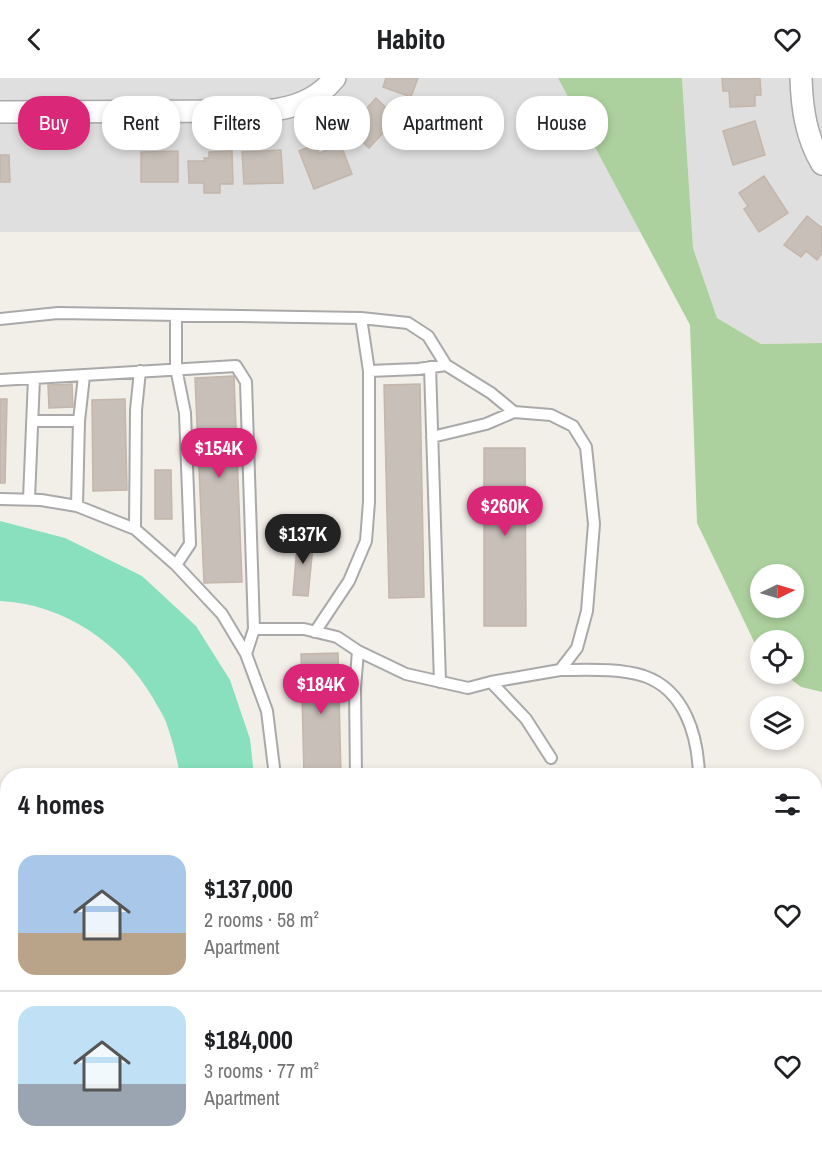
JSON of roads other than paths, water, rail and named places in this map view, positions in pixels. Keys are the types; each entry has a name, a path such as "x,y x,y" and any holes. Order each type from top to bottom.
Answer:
{"street":[{"path":"0,112 288,109 316,96 335,78"},
{"path":"801,78 803,115 809,138 822,164"}],"lane":[{"path":"0,319 58,314 361,318 408,323 428,336 446,365 490,393 514,412"},
{"path":"176,317 176,368 185,412 190,544 176,565"},
{"path":"315,632 349,581 366,541 369,502 369,371 361,318"},
{"path":"369,371 446,365"},
{"path":"0,380 236,366 246,382 254,629 246,654"},
{"path":"430,367 440,682"},
{"path":"135,529 136,410 140,371"},
{"path":"77,506 84,376"},
{"path":"29,499 34,378"},
{"path":"432,437 486,424 514,412 551,415 573,426 586,447 594,524 587,610 578,648 560,670"},
{"path":"32,421 80,421"},
{"path":"0,499 29,499 77,506 135,529 176,565 222,614 246,654 267,711 274,768"},
{"path":"254,629 304,629 337,637 358,651 406,674 468,688 560,670 606,670 644,676 668,689 690,721 699,768"},
{"path":"356,768 354,688 358,651"},
{"path":"491,682 526,719 551,758"}]}
